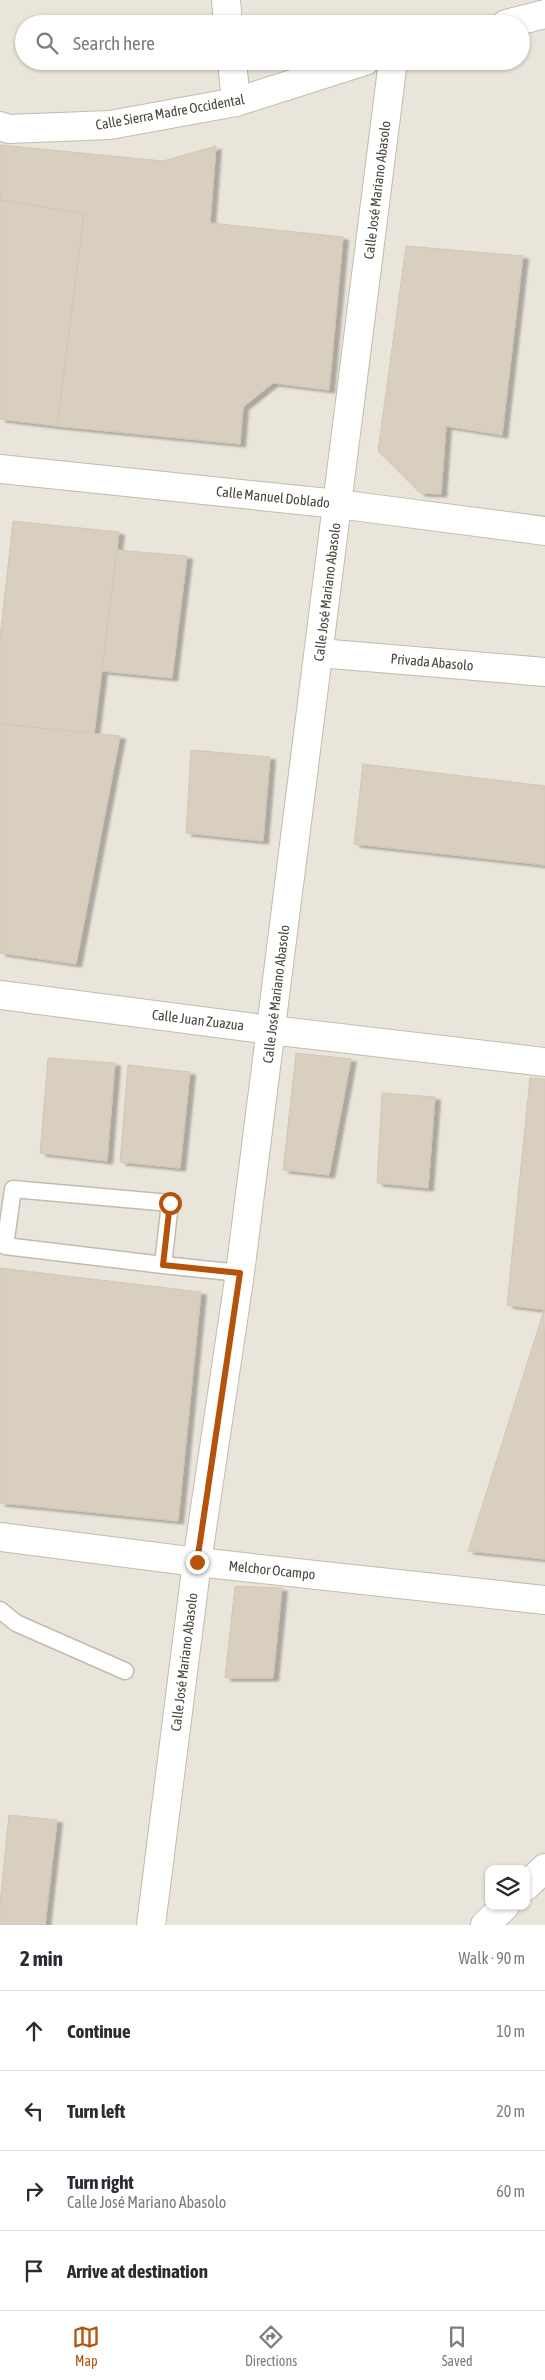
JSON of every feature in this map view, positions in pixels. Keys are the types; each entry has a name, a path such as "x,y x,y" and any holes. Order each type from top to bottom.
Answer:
{"street":[{"path":"226,0 227,15"},
{"path":"530,18 545,14"},
{"path":"233,70 236,102"},
{"name":"Calle Sierra Madre Occidental","path":"0,126 10,129 110,125 236,102 337,70"},
{"name":"Calle José Mariano Abasolo","path":"151,1925 197,1562 240,1273 392,70"},
{"name":"Calle Manuel Doblado","path":"0,469 338,504 545,530"},
{"name":"Privada Abasolo","path":"319,653 545,672"},
{"name":"Calle Juan Zuazua","path":"0,995 271,1030 545,1062"},
{"name":"Melchor Ocampo","path":"0,1536 197,1562 545,1600"},
{"path":"530,1882 545,1868"},
{"path":"485,1925 501,1910"}],"lane":[{"path":"163,1265 170,1203 13,1189 5,1246 163,1265 240,1273"},
{"path":"0,1610 16,1623 125,1672"}],"shaded area":[{"path":"0,0 545,0 545,1925 0,1925"}],"building":[{"path":"0,145 163,161 216,146 210,223 343,237 329,390 273,383 243,407 240,444 57,426 84,214 0,200"},
{"path":"0,200 84,214 57,426 0,419"},
{"path":"406,246 523,256 502,435 446,426 441,494 420,493 378,451"},
{"path":"13,521 119,532 94,734 0,724 0,637"},
{"path":"117,550 187,556 172,678 102,671"},
{"path":"0,724 120,736 76,964 0,953"},
{"path":"191,750 270,757 263,841 186,833"},
{"path":"363,764 545,786 545,865 354,844"},
{"path":"296,1053 351,1059 329,1175 283,1170"},
{"path":"48,1058 115,1063 107,1161 40,1153"},
{"path":"128,1065 190,1072 180,1168 120,1162"},
{"path":"530,1078 545,1079 545,1310 507,1305"},
{"path":"382,1093 435,1097 428,1188 377,1183"},
{"path":"0,1268 201,1292 178,1521 0,1503"},
{"path":"544,1310 545,1559 468,1551"},
{"path":"235,1586 282,1588 273,1678 225,1678"},
{"path":"9,1815 57,1820 45,1925 0,1925 0,1903"}],"route":[{"path":"170,1203 163,1265 240,1273 197,1562"}]}
